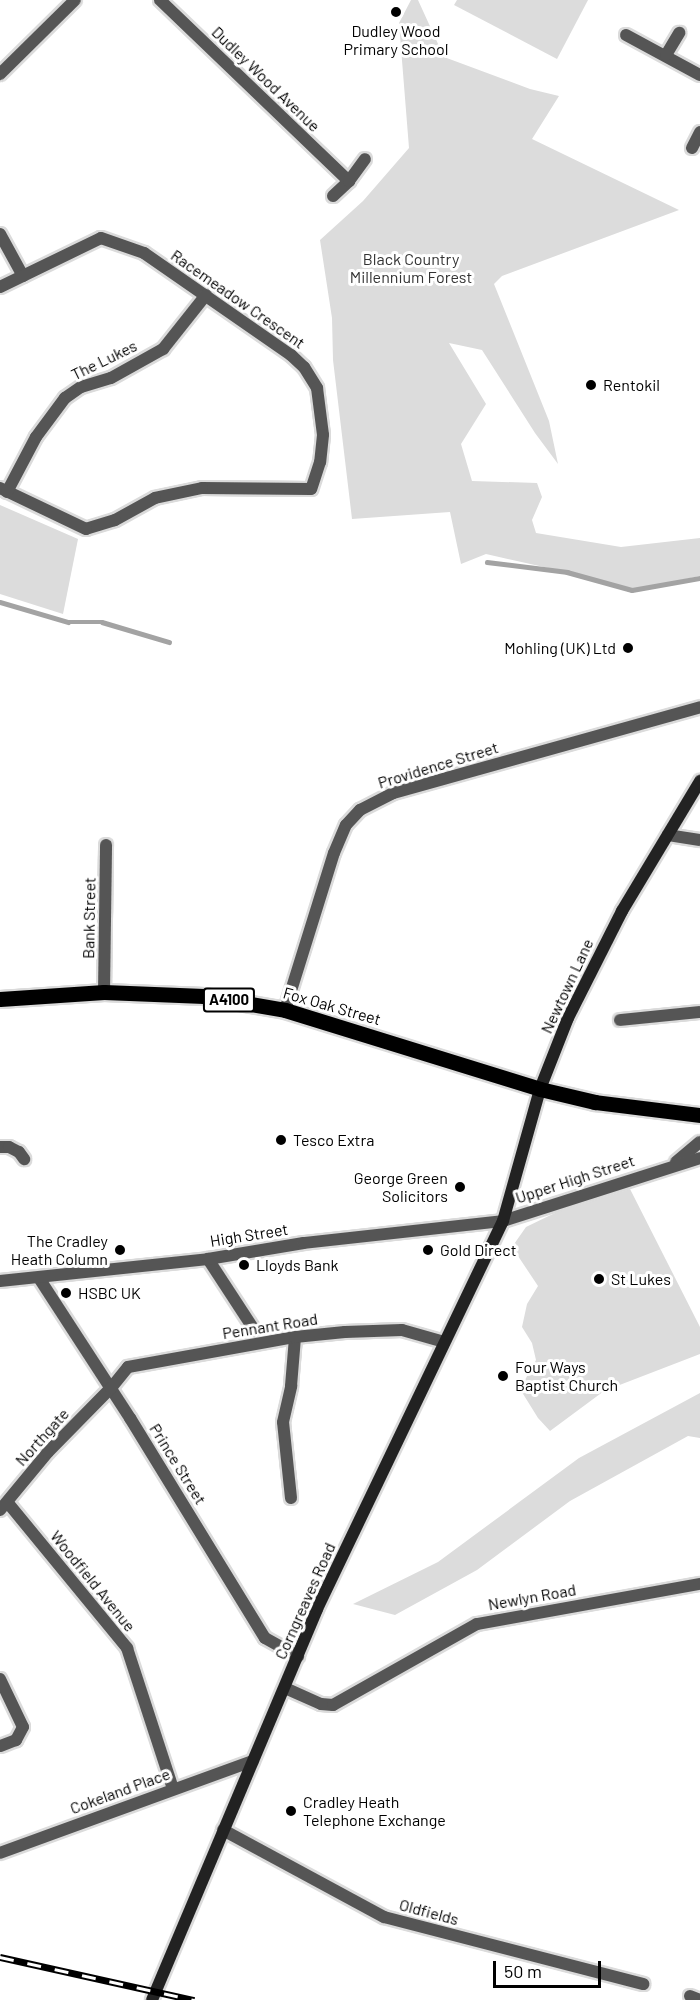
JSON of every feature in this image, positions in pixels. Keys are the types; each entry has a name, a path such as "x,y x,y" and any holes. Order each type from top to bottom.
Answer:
{"main road":[{"name":"Newtown Lane","path":"503,1221 540,1089 568,1018 622,911 700,781"},
{"name":"Fox Oak Street","path":"0,999 104,992 204,996 285,1010 540,1089"},
{"name":"A4100","path":"540,1089 595,1102 700,1115"},
{"name":"Corngreaves Road","path":"152,2000 318,1609 503,1221"}],"street":[{"path":"0,75 75,0"},
{"name":"Dudley Wood Avenue","path":"160,0 349,182"},
{"path":"666,55 679,33"},
{"path":"626,35 700,75"},
{"path":"692,148 699,135"},
{"path":"333,196 349,182 365,159"},
{"path":"0,234 23,276"},
{"name":"Racemeadow Crescent","path":"0,287 101,238 144,253 291,355 304,367 317,388 323,435 320,462 311,489 202,489 155,498 116,520 86,529 4,490"},
{"name":"The Lukes","path":"4,490 36,436 65,398 81,387 111,378 163,348 206,295"},
{"name":"Providence Street","path":"285,1010 334,853 346,825 360,810 393,793 700,707"},
{"path":"668,835 700,840"},
{"name":"Bank Street","path":"104,992 106,845"},
{"path":"620,1020 700,1012"},
{"name":"Upper High Street","path":"503,1221 516,1210 680,1160 700,1142"},
{"path":"0,1148 9,1147 19,1152 24,1159"},
{"name":"Upper High Street","path":"503,1221 700,1158"},
{"name":"High Street","path":"0,1281 208,1259 304,1243 503,1221"},
{"path":"208,1259 255,1331"},
{"name":"Prince Street","path":"39,1278 111,1388 265,1638 298,1656"},
{"name":"Pennant Road","path":"111,1388 128,1367 295,1337 402,1330 444,1342"},
{"path":"291,1498 283,1422 291,1386 295,1337"},
{"name":"Northgate","path":"4,1506 48,1452 111,1388"},
{"name":"Woodfield Avenue","path":"4,1506 126,1648 172,1789"},
{"name":"Newlyn Road","path":"285,1688 321,1704 333,1705 477,1624 700,1584"},
{"path":"0,1679 23,1727 16,1740 0,1746"},
{"name":"Cokeland Place","path":"0,1853 253,1761"},
{"name":"Oldfields","path":"223,1830 384,1917 644,1984"}],"green space":[{"name":"Black Country Millennium Forest","path":"411,0 418,0 444,57 530,89 559,96 532,139 679,210 502,276 494,284 549,421 558,464 535,433 482,350 449,343 486,404 461,444 472,481 537,483 542,497 532,520 536,533 621,547 700,538 700,576 633,590 593,578 486,554 461,564 450,512 352,519 333,360 332,318 320,240 363,201 409,148 399,23"},
{"path":"457,0 588,0 557,59 454,5"},
{"path":"0,505 78,539 63,614 0,594"},
{"path":"630,1189 700,1327 700,1354 604,1391 550,1431 538,1418 520,1389 536,1360 532,1343 522,1327 527,1304 538,1286 512,1247 526,1227 557,1212"},
{"path":"700,1393 700,1438 688,1436 570,1501 477,1570 395,1615 353,1604 438,1562 579,1458"}],"waterway":[{"path":"487,562 567,572 632,590 700,578"},
{"path":"0,602 68,622 102,622 169,642"}],"railway":[{"path":"0,1957 194,2000"}],"place":[{"name":"Dudley Wood Primary School","path":"396,12"},
{"name":"Rentokil","path":"591,385"},
{"name":"Mohling (UK) Ltd","path":"628,648"},
{"name":"Tesco Extra","path":"281,1140"},
{"name":"George Green Solicitors","path":"460,1187"},
{"name":"The Cradley Heath Column","path":"120,1250"},
{"name":"Gold Direct","path":"428,1250"},
{"name":"Lloyds Bank","path":"244,1265"},
{"name":"St Lukes","path":"599,1279"},
{"name":"HSBC UK","path":"66,1293"},
{"name":"Four Ways Baptist Church","path":"503,1376"},
{"name":"Cradley Heath Telephone Exchange","path":"291,1811"}]}
